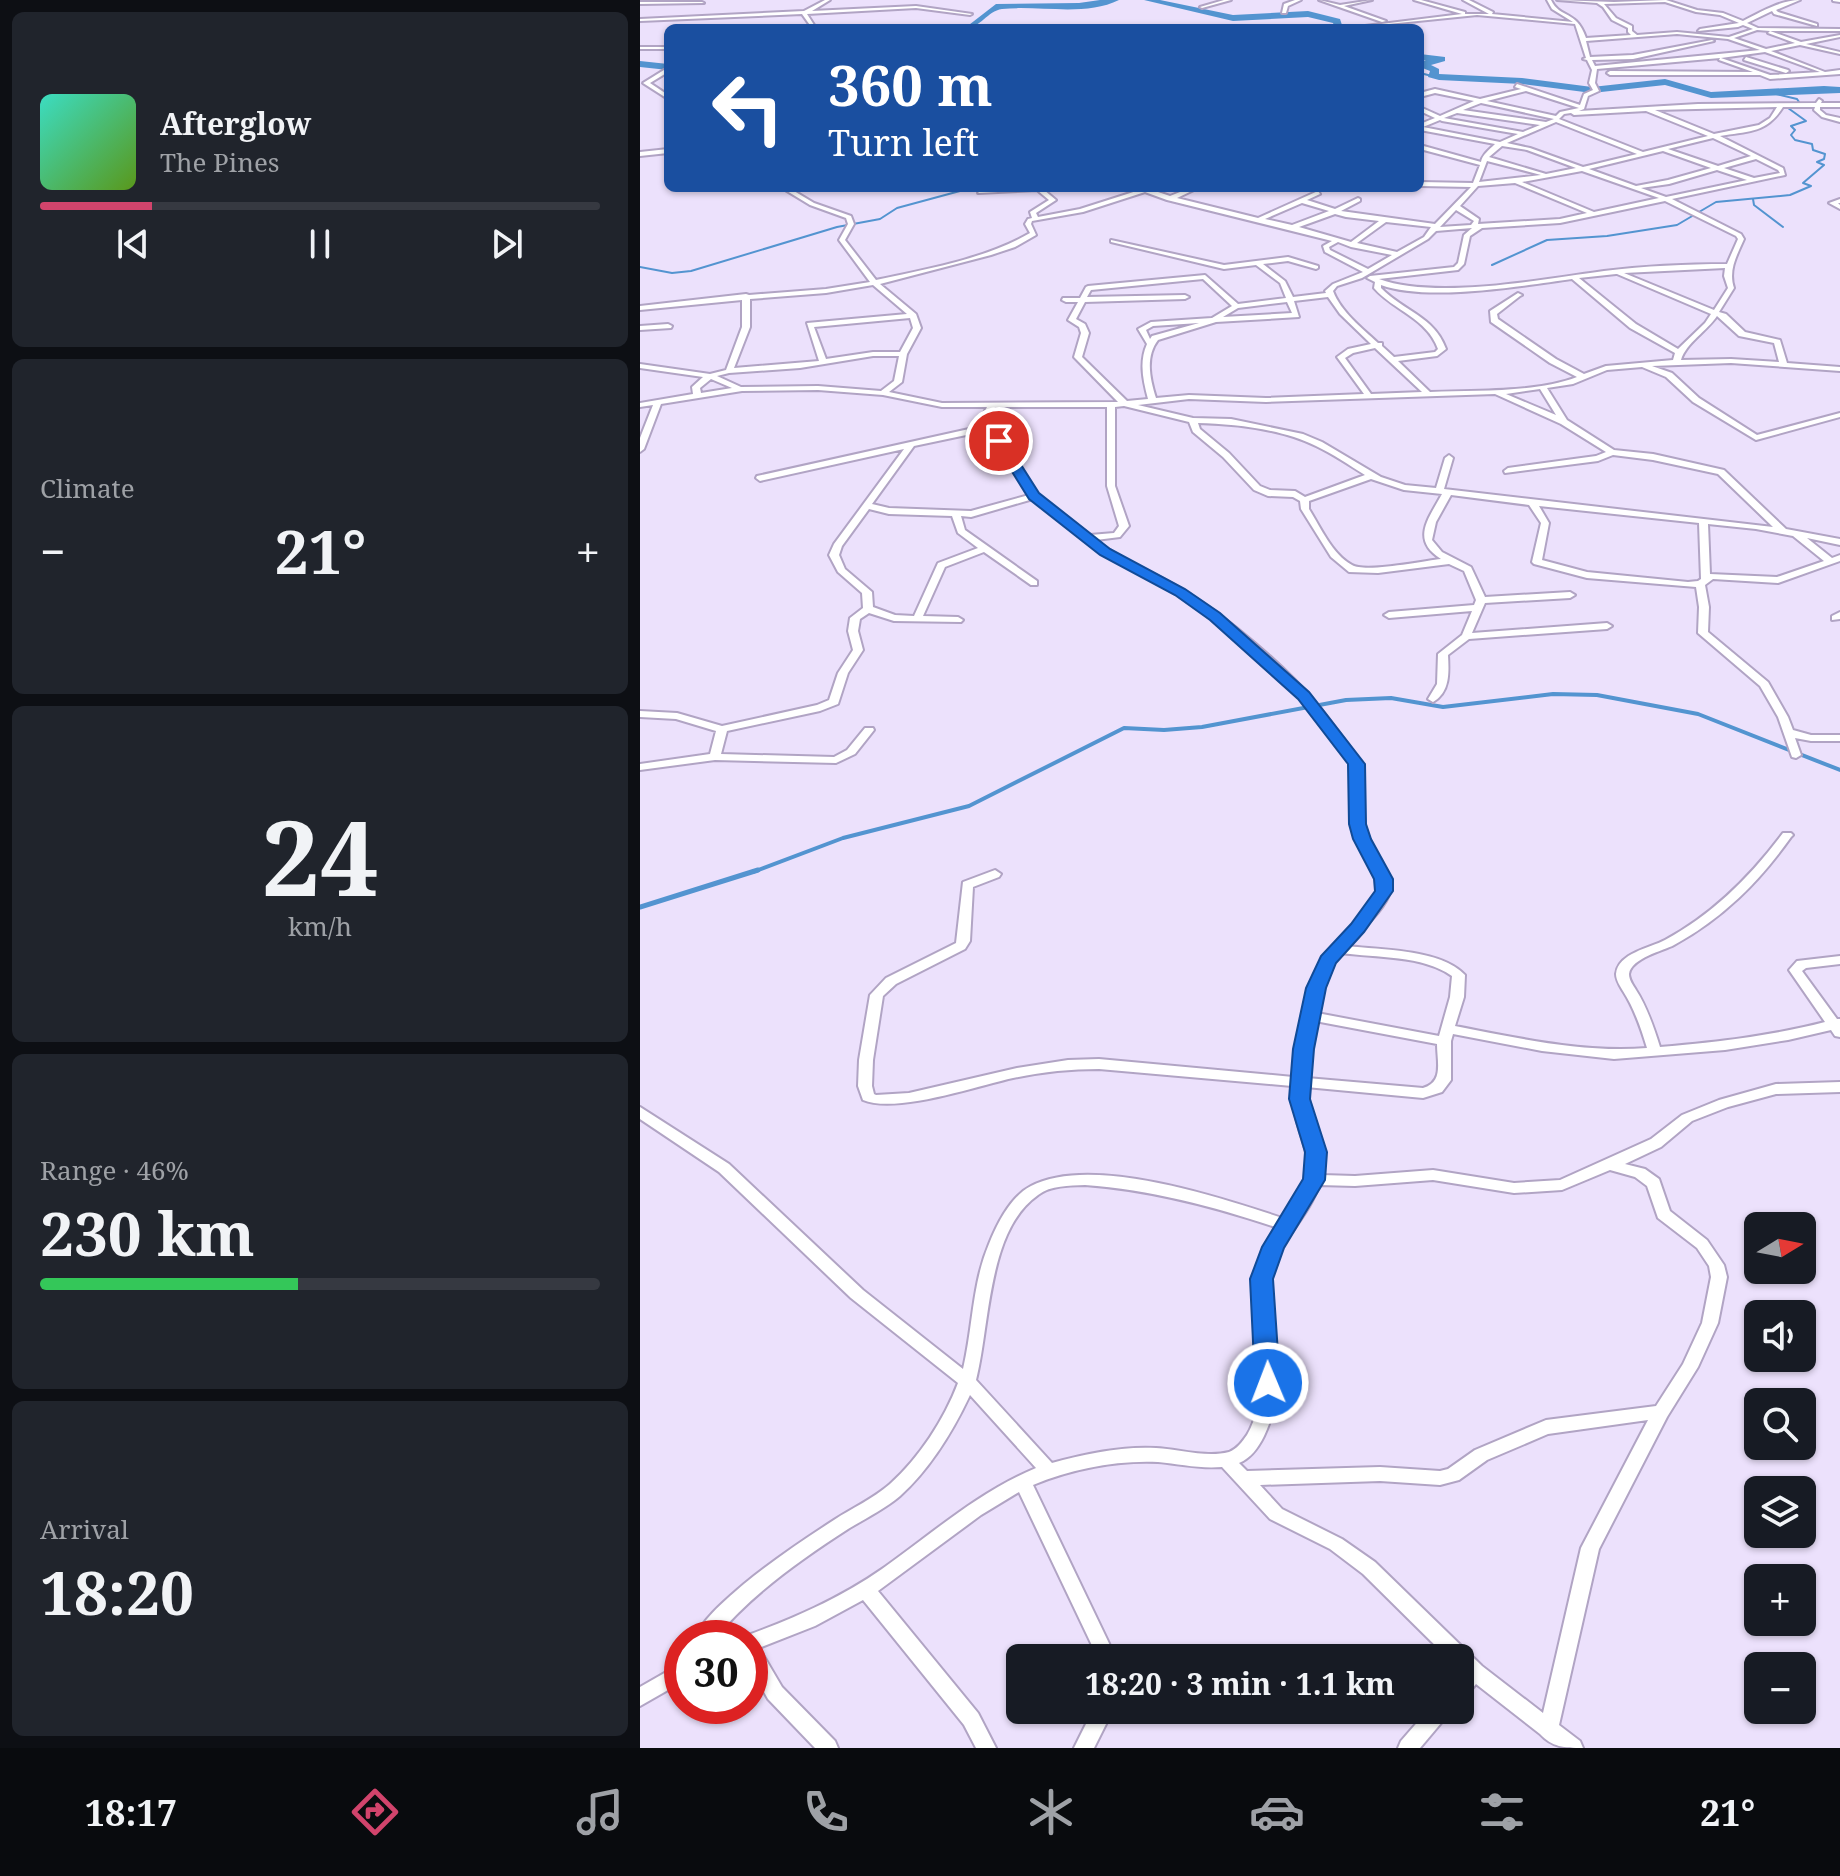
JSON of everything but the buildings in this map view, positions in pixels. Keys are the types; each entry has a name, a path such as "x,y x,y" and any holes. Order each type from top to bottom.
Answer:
{"street":[{"path":"804,13 828,0"},
{"path":"1203,0 1203,7 1229,0"},
{"path":"1284,12 1286,5 1299,0"},
{"path":"1321,0 1371,18 1395,22"},
{"path":"1340,5 1370,0"},
{"path":"1416,0 1469,15"},
{"path":"1465,0 1497,16"},
{"path":"1549,0 1552,8 1577,23 1584,40 1586,59 1594,70 1592,83 1596,91 1586,95 1582,107"},
{"path":"1559,0 1665,0 1696,11 1721,14 1802,45 1840,53"},
{"path":"1584,40 1639,37 1743,24 1798,0"},
{"path":"1596,2 1605,6 1613,18 1630,27 1630,32 1650,42"},
{"path":"640,3 702,3"},
{"path":"640,20 916,7 970,14"},
{"path":"1773,9 1840,36"},
{"path":"804,13 812,24"},
{"path":"1380,24 1469,15 1577,23"},
{"path":"1586,59 1627,58 1758,29 1840,30"},
{"path":"1675,33 1726,38 1827,72 1840,80"},
{"path":"1675,33 1703,43"},
{"path":"1594,70 1763,52 1840,36"},
{"path":"1659,46 1690,60 1707,75"},
{"path":"640,48 664,48"},
{"path":"1724,50 1796,75"},
{"path":"1703,52 1770,77 1840,72"},
{"path":"1594,70 1758,74"},
{"path":"664,72 646,83 664,94"},
{"path":"1517,86 1582,107"},
{"path":"1424,125 1480,101 1524,90"},
{"path":"1424,94 1435,91 1557,119 1645,155"},
{"path":"1817,105 1819,101 1840,99"},
{"path":"1424,184 1475,186 1583,169 1715,136 1745,132 1769,123 1781,105"},
{"path":"1817,105 1819,113 1840,120"},
{"path":"1567,112 1589,115 1647,109 1840,105"},
{"path":"1372,277 1395,254 1417,244 1434,228 1475,186 1484,161 1504,143 1582,107"},
{"path":"1300,200 1383,221 1434,228 1477,226 1560,221 1779,176 1784,172 1715,136 1647,109"},
{"path":"1424,111 1440,118 1525,134"},
{"path":"1457,111 1545,124"},
{"path":"1424,128 1504,143 1583,169 1667,199 1739,235 1741,239 1737,254 1727,266 1726,280 1731,288 1708,324 1679,352 1676,362"},
{"path":"1424,148 1546,175"},
{"path":"1664,149 1756,181"},
{"path":"640,154 664,151"},
{"path":"1632,186 1669,182 1755,157"},
{"path":"1513,180 1591,213"},
{"path":"792,192 812,204 849,217 851,224 842,240 875,283 913,316 917,328 903,354 898,382 883,393"},
{"path":"1036,219 1033,212 1053,200 1043,192"},
{"path":"1123,192 1129,195"},
{"path":"640,308 875,283 1006,248 1034,234 1028,222 1081,211 1139,192"},
{"path":"1155,192 1169,199 1291,228 1335,242 1395,254"},
{"path":"1169,199 1186,192"},
{"path":"1258,220 1318,193"},
{"path":"1291,228 1358,200"},
{"path":"1329,295 1335,285 1360,277 1456,269 1461,264 1467,235 1477,226 1477,220 1455,206"},
{"path":"1351,245 1383,221"},
{"path":"1113,241 1224,267 1288,259 1316,267"},
{"path":"1335,242 1326,246 1327,251 1388,287 1438,289 1617,272 1727,266"},
{"path":"1148,342 1142,332 1144,326 1293,317 1296,314 1283,282 1256,262"},
{"path":"1617,272 1714,312 1733,323 1742,334 1777,342 1784,366"},
{"path":"1236,306 1205,277 1088,288 1072,320 1082,326 1085,333 1078,357 1125,404 1193,420 1231,421 1300,436 1373,475 1404,487 1703,520 1840,542"},
{"path":"1372,277 1387,299 1419,317 1440,339 1443,352 1394,359"},
{"path":"1573,277 1633,326 1679,352"},
{"path":"1174,281 1184,304 1182,322"},
{"path":"1152,399 1146,367 1151,341 1159,336 1211,322 1236,306 1329,295"},
{"path":"1329,295 1344,316 1402,366 1428,394"},
{"path":"1518,295 1493,313 1494,320 1553,361 1582,376"},
{"path":"729,371 746,327 746,296"},
{"path":"1066,300 1184,304"},
{"path":"823,361 810,325 913,316"},
{"path":"640,328 668,326"},
{"path":"1369,396 1341,357 1351,351 1379,345"},
{"path":"697,394 698,384 710,376 729,371 873,354 903,354"},
{"path":"1402,366 1432,359 1437,354"},
{"path":"640,405 742,389 818,388 883,393 942,405 1111,405 1189,397 1266,400 1543,388 1606,368 1676,362 1731,361 1840,369"},
{"path":"640,366 710,376 742,389"},
{"path":"1643,366 1669,375 1696,400 1756,438 1840,415"},
{"path":"1543,388 1564,422"},
{"path":"1495,391 1564,422 1612,452 1721,472 1783,531"},
{"path":"640,449 658,402"},
{"path":"1090,538 1117,535 1124,526 1111,486 1111,405"},
{"path":"760,478 972,431 989,415 992,406"},
{"path":"1193,420 1196,430 1226,455 1257,488 1268,493 1295,494 1304,500 1305,509 1334,555 1352,570 1378,570 1448,561"},
{"path":"768,1636 819,1616 866,1590 1023,1481 1049,1471 1149,1455 1226,1460 1244,1454 1260,1431 1268,1383 1262,1279 1273,1247 1314,1180 1316,1152 1300,1099 1304,1049 1321,973 1384,891 1383,879 1362,839 1358,824 1358,773 1352,755 1283,675 1215,616 1180,592 1105,552 1034,496 999,441 972,431"},
{"path":"868,609 867,592 841,570 834,555 837,546 911,445"},
{"path":"1508,471 1598,458 1612,452"},
{"path":"1433,699 1443,682 1443,654 1466,636 1480,604 1468,569 1436,555 1427,541 1427,531 1443,493 1449,458"},
{"path":"1304,500 1373,475"},
{"path":"867,506 889,511 971,514 1034,496"},
{"path":"1532,503 1545,523 1537,558 1543,565 1627,580 1778,580 1835,560"},
{"path":"956,513 961,531 1034,583"},
{"path":"1703,520 1703,633 1764,684 1790,733 1796,755"},
{"path":"1794,533 1835,560"},
{"path":"917,619 941,565 986,548"},
{"path":"1389,615 1570,595"},
{"path":"868,609 882,616 958,620"},
{"path":"640,714 677,716 722,729 820,708 834,702 843,673 858,650 853,631 855,618 868,609"},
{"path":"1466,636 1607,626"},
{"path":"715,757 722,729"},
{"path":"641,768 715,757 836,760 851,752 869,730"},
{"path":"1790,733 1811,738 1840,738"},
{"path":"1655,1052 1643,1018 1622,977 1623,969 1629,962 1668,943 1725,908 1761,872 1787,835"},
{"path":"995,874 967,885 964,941 961,946 891,981 877,995 866,1060 865,1093 868,1097 891,1101 917,1097 1068,1065 1116,1065 1423,1093 1437,1089 1444,1080 1446,1035 1459,975 1454,970 1423,960 1337,949"},
{"path":"1312,1016 1588,1053 1655,1052 1838,1027 1795,970 1802,964 1840,960"},
{"path":"1314,1180 1355,1181 1433,1175 1514,1188 1562,1185 1656,1143 1687,1118 1749,1094 1776,1089 1840,1087"},
{"path":"640,1112 724,1168 882,1317 916,1338 967,1381 1049,1471"},
{"path":"1548,1731 1590,1548 1661,1412 1690,1367 1710,1323 1719,1277 1710,1254 1660,1209 1654,1183 1640,1173 1608,1164"},
{"path":"717,1620 772,1574 902,1484 927,1452 967,1381 993,1251 1010,1219 1036,1189 1078,1181 1118,1183 1178,1193 1288,1226"},
{"path":"1243,1478 1380,1474 1440,1478 1453,1475 1481,1455 1546,1427 1661,1412"},
{"path":"1226,1460 1276,1514 1336,1544 1369,1568 1475,1672 1573,1748"},
{"path":"1023,1481 1100,1644"},
{"path":"866,1590 971,1719 986,1748"},
{"path":"768,1681 775,1693 828,1748"},
{"path":"640,1697 664,1682"},
{"path":"1084,1748 1096,1724"},
{"path":"1408,1748 1428,1724"}],"waterway":[{"path":"974,24 996,7 1079,6 1115,0"},
{"path":"1148,0 1233,18 1308,14 1337,21 1338,24"},
{"path":"1424,57 1442,59 1424,64"},
{"path":"640,64 664,67"},
{"path":"1424,65 1436,71 1431,75 1439,77 1522,81 1586,90 1665,82 1711,95 1840,90"},
{"path":"1424,74 1432,76"},
{"path":"1492,265 1547,240 1607,236 1677,225 1716,202 1790,195 1811,186 1803,183 1824,165 1817,162 1824,159 1825,154 1813,150 1812,144 1795,140 1791,135 1795,130 1791,126 1806,121 1788,108 1799,102 1797,99 1772,93"},
{"path":"640,267 672,273 691,271 837,227 880,219 897,208 956,192"},
{"path":"1753,199 1754,205 1783,227"},
{"path":"753,872 843,838 969,806 1124,728 1164,730 1202,727 1346,700 1391,698 1443,707 1553,694 1597,695 1698,714 1840,770"},
{"path":"640,907 758,870"}],"route":[{"path":"999,441 1034,496 1105,552 1180,592 1215,616 1283,675 1312,705 1357,764 1358,824 1362,839 1383,879 1384,891 1380,901 1358,928 1327,960 1316,988 1304,1049 1300,1099 1316,1152 1314,1180 1273,1247 1262,1279 1268,1383"}]}
